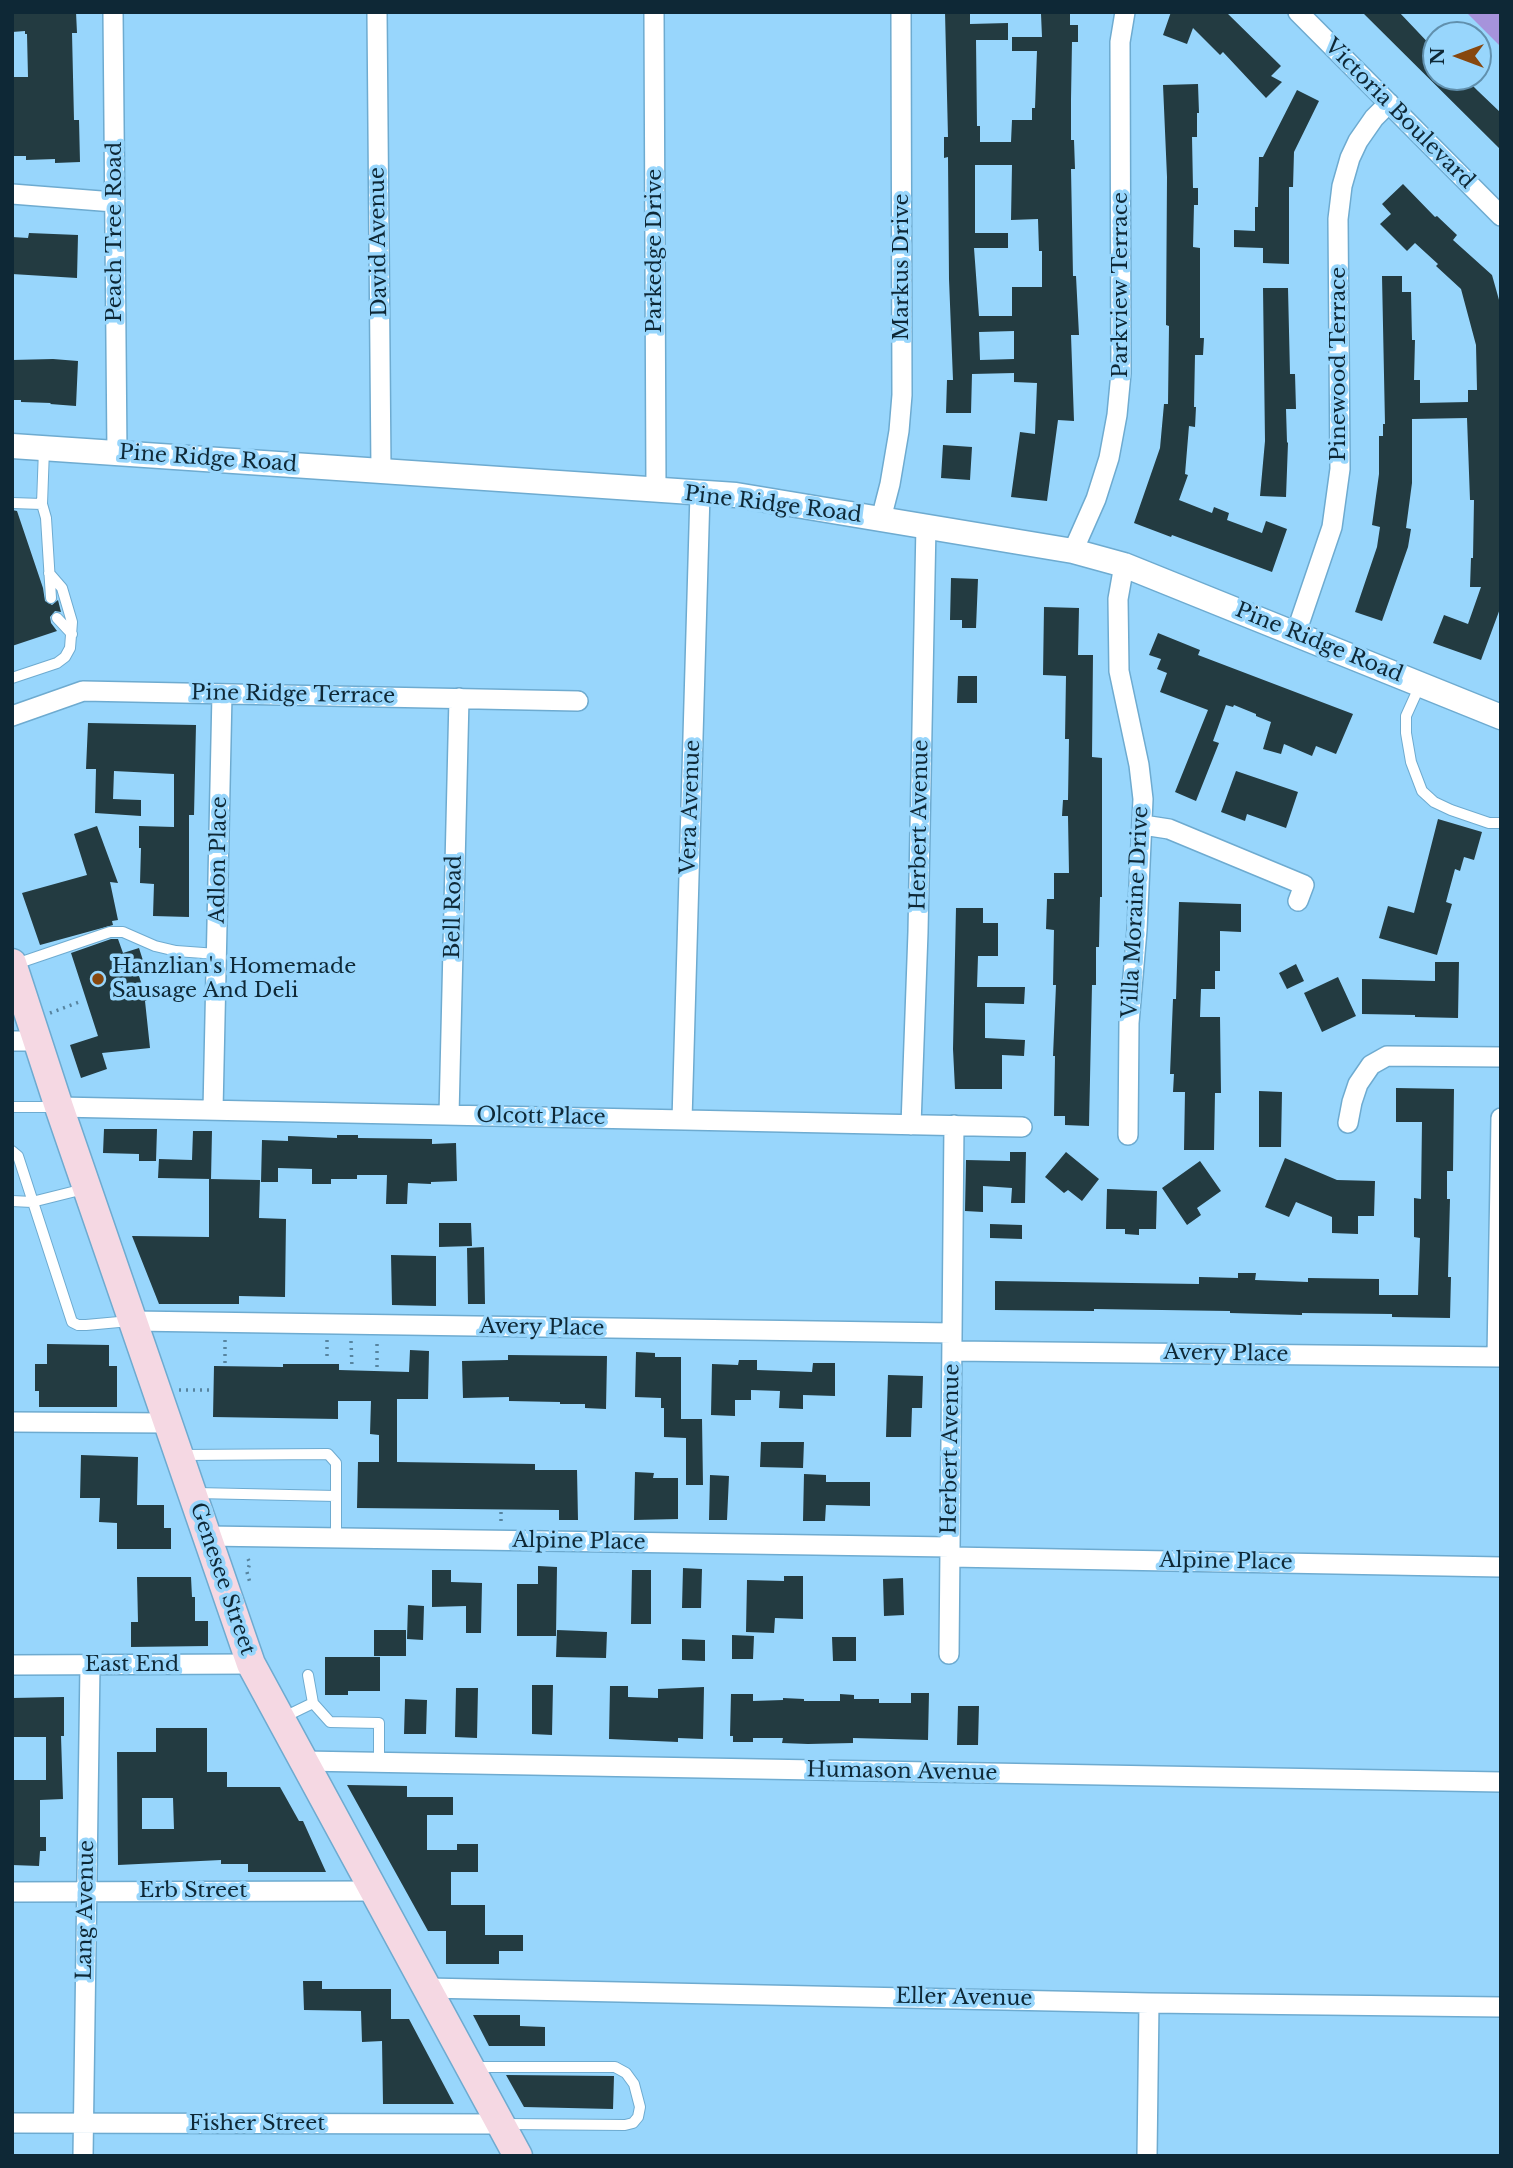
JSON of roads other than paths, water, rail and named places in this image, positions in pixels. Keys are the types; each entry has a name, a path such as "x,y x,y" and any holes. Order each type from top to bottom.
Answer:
{"main road":[{"name":"Genesee Street","path":"13,964 25,1041 59,1107 251,1664 518,2156"}],"street":[{"name":"Peach Tree Road","path":"113,12 117,453"},
{"name":"David Avenue","path":"377,12 381,471"},
{"name":"Parkedge Drive","path":"654,12 656,491"},
{"name":"Markus Drive","path":"880,519 890,484 902,395 901,12"},
{"name":"Parkview Terrace","path":"1073,551 1096,499 1109,458 1117,415 1121,373 1120,42 1125,12"},
{"name":"Victoria Boulevard","path":"1298,12 1501,215"},
{"name":"Pinewood Terrace","path":"1296,633 1332,527 1340,469 1338,219 1342,186 1357,141 1374,118 1390,103"},
{"path":"12,194 114,202"},
{"name":"Pine Ridge Road","path":"12,446 736,495 1073,551 1124,565 1501,717"},
{"name":"Vera Avenue","path":"682,1120 700,493"},
{"name":"Herbert Avenue","path":"911,1125 919,919 926,525"},
{"name":"Villa Moraine Drive","path":"1124,565 1118,600 1119,671 1139,765 1143,799 1129,1023 1128,1135"},
{"name":"Pine Ridge Terrace","path":"12,716 83,691 578,701"},
{"name":"Adlon Place","path":"214,1110 222,694"},
{"name":"Bell Road","path":"449,1115 459,698"},
{"path":"1143,825 1169,828 1304,885 1298,901"},
{"path":"1348,1123 1358,1084 1371,1065 1387,1056 1501,1057"},
{"name":"Olcott Place","path":"59,1107 1023,1127"},
{"path":"1499,1357 1501,1118"},
{"name":"Herbert Avenue","path":"949,1654 954,1125"},
{"name":"Avery Place","path":"133,1321 1499,1357"},
{"path":"12,1422 168,1423"},
{"name":"Alpine Place","path":"207,1536 1501,1567"},
{"name":"East End","path":"12,1665 251,1664"},
{"name":"Lang Avenue","path":"83,2156 90,1665"},
{"name":"Humason Avenue","path":"303,1761 1501,1782"},
{"name":"Erb Street","path":"12,1892 374,1891"},
{"name":"Eller Avenue","path":"427,1988 1149,2003 1501,2007"},
{"path":"1147,2156 1149,2003"},
{"name":"Fisher Street","path":"12,2123 501,2124"}],"lane":[{"path":"44,448 42,504 46,518 51,598"},
{"path":"12,503 42,504"},
{"path":"12,678 57,663 65,657 70,648 72,622 62,588 49,573"},
{"path":"57,618 72,635"},
{"path":"1420,684 1406,716 1406,733 1411,762 1422,791 1434,802 1451,810 1489,823 1501,823"},
{"path":"13,964 110,932 123,932 176,951 217,954"},
{"path":"12,1107 59,1107"},
{"path":"12,1151 18,1156 72,1322 86,1325 133,1321"},
{"path":"12,1201 33,1202 87,1189"},
{"path":"179,1455 328,1454 336,1463 336,1538"},
{"path":"192,1493 337,1496"},
{"path":"308,1675 313,1703 330,1723 379,1723 379,1763"},
{"path":"280,1719 313,1703"},
{"path":"470,2067 615,2067 626,2073 634,2084 640,2107 638,2117 633,2123 625,2124 501,2124"}],"place":[{"name":"Hanzlian's Homemade Sausage And Deli","path":"98,979"}]}
